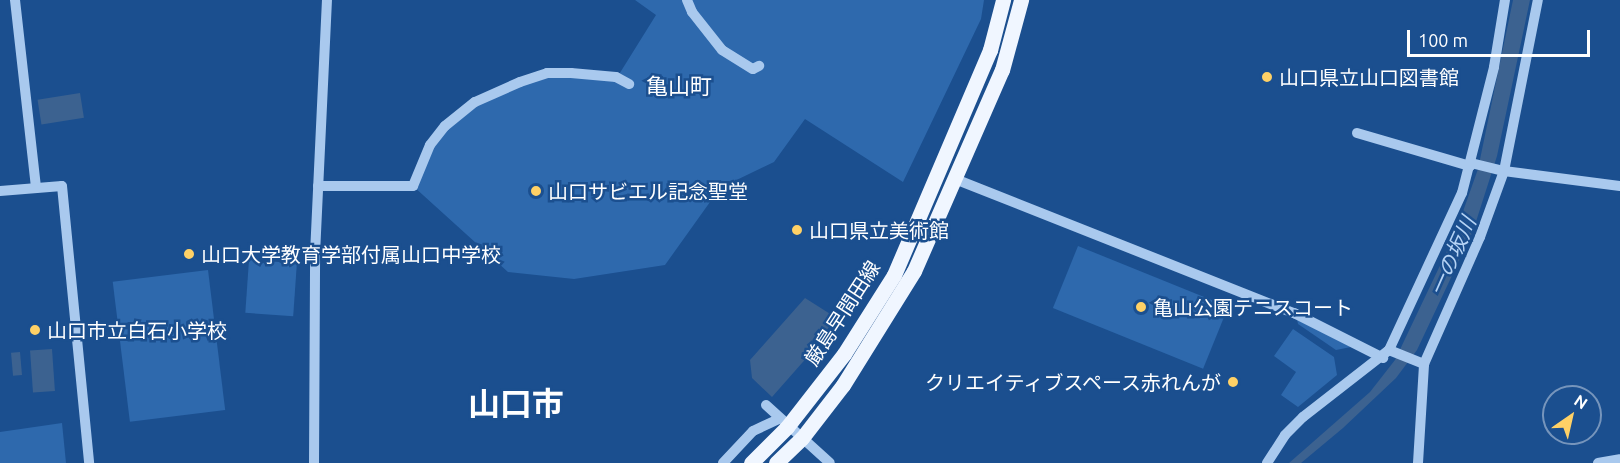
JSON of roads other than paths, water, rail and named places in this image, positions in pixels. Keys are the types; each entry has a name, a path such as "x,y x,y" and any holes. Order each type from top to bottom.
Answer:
{"main road":[{"name":"厳島早間田線","path":"751,463 850,345 894,275 990,50 1003,0"},
{"name":"厳島早間田線","path":"776,463 802,438 843,385 905,288 1002,70 1021,0"}],"street":[{"path":"15,0 36,188"},
{"path":"314,463 318,186 327,0"},
{"path":"687,0 692,12 722,50 753,69 759,66"},
{"path":"1267,463 1285,435 1303,417 1389,354 1436,256 1473,164 1505,0"},
{"path":"1418,463 1422,363 1480,237 1502,170 1538,0"},
{"path":"318,186 413,186 430,145 445,126 476,102 538,76 571,73 616,77 629,84"},
{"path":"1357,133 1502,170 1620,186"},
{"path":"955,178 1294,313 1389,354 1422,363"},
{"path":"0,191 62,186 89,463"},
{"path":"766,405 783,423 830,463"},
{"path":"723,463 753,431 783,423"},
{"path":"1599,463 1620,459"}],"water":[{"name":"一の坂川","path":"1513,0 1530,0 1497,156 1473,231 1417,350 1396,378 1343,428 1301,463 1289,463 1370,392 1395,360 1455,234 1478,169"},
{"path":"80,93 84,118 41,124 38,100"},
{"path":"805,298 835,317 827,330 822,327 813,342 817,346 772,397 752,378 750,360"},
{"path":"52,349 55,391 33,392 30,351"},
{"path":"20,352 22,375 13,376 11,353"}],"place":[{"name":"山口県立山口図書館","path":"1267,77"},
{"name":"山口サビエル記念聖堂","path":"536,191"},
{"name":"山口県立美術館","path":"797,230"},
{"name":"山口大学教育学部付属山口中学校","path":"189,254"},
{"name":"亀山公園テニスコート","path":"1141,307"},
{"name":"山口市立白石小学校","path":"35,330"},
{"name":"クリエイティブスペース赤れんが","path":"1233,382"}],"district":[{"name":"亀山町","path":"679,86"},
{"name":"山口市","path":"516,403"}]}
